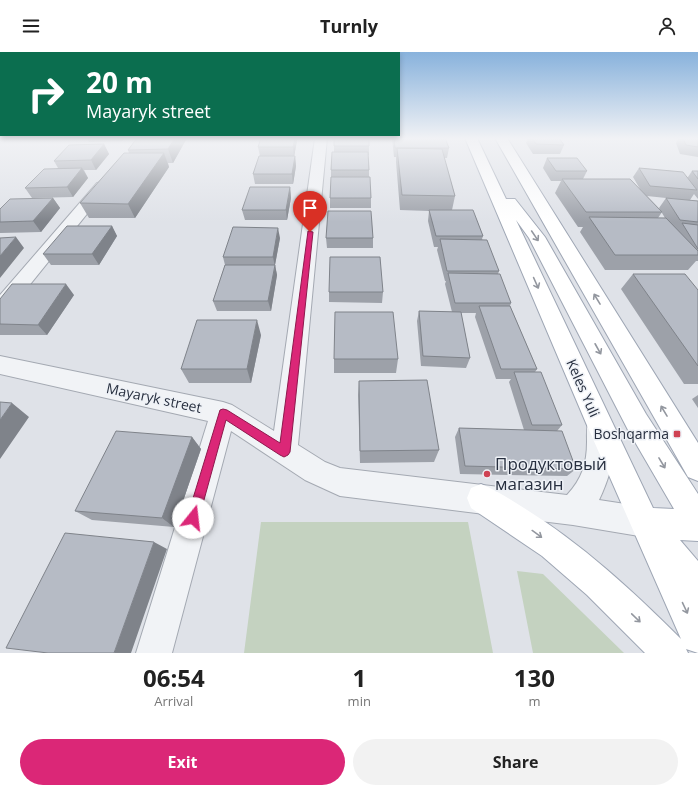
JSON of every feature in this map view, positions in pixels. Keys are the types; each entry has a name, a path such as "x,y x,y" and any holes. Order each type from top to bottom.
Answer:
{"main road":[{"name":"Keles Yuli","path":"484,166 599,423 698,636"},
{"path":"506,166 539,203"},
{"path":"517,166 698,468"},
{"path":"486,171 537,237 637,422 698,521"},
{"path":"481,498 520,522 580,567 645,627 670,653"},
{"path":"645,522 698,526"},
{"path":"645,522 698,586"}],"street":[{"path":"284,452 318,166"},
{"path":"0,308 112,174"},
{"name":"Mayaryk street","path":"0,365 223,413 315,471 340,482 572,510"},
{"path":"154,653 223,413"},
{"path":"572,510 583,500 596,476 601,451 599,423"},
{"path":"572,510 645,522"}],"green space":[{"path":"261,522 468,522 493,653 244,653"},
{"path":"517,571 543,574 624,653 533,653"}],"building":[{"path":"113,166 155,166 128,204 80,203"},
{"path":"256,166 293,166 292,174 253,174"},
{"path":"331,166 369,166 369,170 331,170"},
{"path":"399,166 447,166 455,196 402,195"},
{"path":"553,166 583,166 587,171 556,171"},
{"path":"82,168 67,187 25,188 44,169"},
{"path":"639,168 683,172 697,190 650,186"},
{"path":"692,171 698,171 698,179"},
{"path":"331,177 370,177 371,198 330,198"},
{"path":"562,179 630,179 662,212 586,212"},
{"path":"250,187 290,187 286,210 242,210"},
{"path":"53,198 33,221 0,222 0,209 10,199"},
{"path":"666,198 698,201 698,222 680,220"},
{"path":"429,210 473,210 483,236 436,236"},
{"path":"328,211 371,211 373,238 326,238"},
{"path":"589,217 666,218 698,251 698,255 615,255"},
{"path":"682,223 698,225 698,249"},
{"path":"67,226 112,226 92,254 43,254"},
{"path":"233,227 278,228 273,257 223,257"},
{"path":"16,237 0,256 0,238"},
{"path":"440,239 487,240 499,271 447,271"},
{"path":"330,257 380,257 383,292 329,292"},
{"path":"225,265 275,265 268,301 213,301"},
{"path":"448,273 500,274 511,303 455,303"},
{"path":"633,274 685,274 698,290 698,366"},
{"path":"12,284 66,284 38,325 0,324 0,299"},
{"path":"479,306 510,306 537,369 501,369"},
{"path":"419,311 461,312 470,358 423,356"},
{"path":"335,312 393,312 398,359 334,359"},
{"path":"197,320 257,320 247,369 181,369"},
{"path":"514,372 541,372 562,425 532,425"},
{"path":"427,380 439,450 360,451 359,381"},
{"path":"0,402 12,403 0,420"},
{"path":"459,428 562,431 576,469 465,466"},
{"path":"116,431 192,437 162,518 75,511"},
{"path":"65,533 154,542 114,653 48,653 6,648"}],"place":[{"name":"Boshqarma","path":"677,434"},
{"name":"Продуктовый магазин","path":"487,474"}],"route":[{"path":"193,518 223,413 284,452 310,232"}]}
